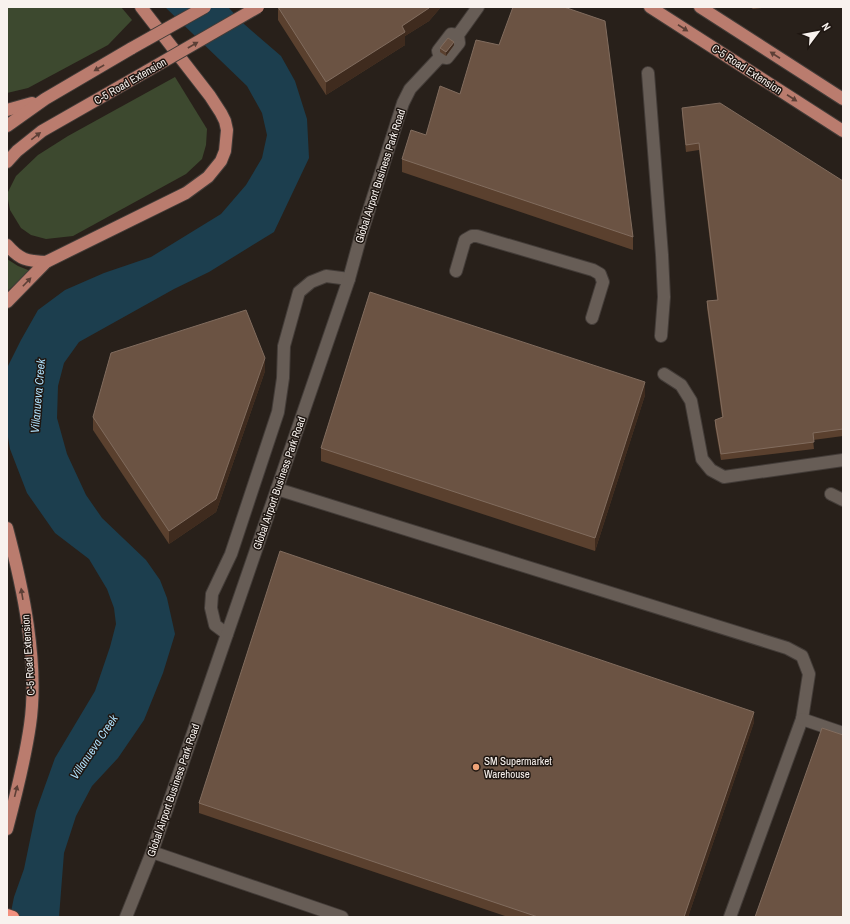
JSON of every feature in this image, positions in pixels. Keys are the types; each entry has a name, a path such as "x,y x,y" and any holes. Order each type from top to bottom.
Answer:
{"highway":[{"path":"7,915 13,917"}],"main road":[{"path":"7,302 46,262 186,193 202,183 221,161 225,151 227,130 221,112 140,7"},
{"path":"7,126 44,98 205,7"},
{"name":"C-5 Road Extension","path":"7,162 17,151 42,131 258,7"},
{"name":"C-5 Road Extension","path":"650,7 843,130"},
{"path":"700,7 843,99"},
{"path":"7,110 44,98"},
{"path":"7,245 26,261 46,262"},
{"name":"C-5 Road Extension","path":"7,528 19,572 29,631 33,684 30,725 7,829"}],"street":[{"name":"Global Airport Business Park Road","path":"126,917 152,852 277,489 348,279 403,103 410,89 440,57 438,51 446,39 451,34 458,35 478,7"},
{"path":"648,74 662,255 664,297 661,336"},
{"path":"456,271 465,240 472,236 477,236 593,270 600,274 603,282 592,318"},
{"path":"227,634 215,625 211,608 212,594 231,554 278,412 283,378 284,346 299,292 311,282 326,276 348,279"},
{"path":"664,374 681,385 691,401 702,459 711,470 724,477 843,460"},
{"path":"277,489 787,648 802,656 809,674 802,719 730,917"},
{"path":"831,494 843,500"},
{"path":"802,719 843,733"},
{"path":"152,852 342,917"}],"green space":[{"path":"7,7 121,7 132,20 108,45 28,88 7,93"},
{"path":"175,77 207,129 206,145 202,159 186,174 73,236 46,239 31,235 21,228 10,210 7,194 16,176 38,155 68,136"},
{"path":"7,259 28,270 28,274 7,291"}],"water":[{"name":"Villanueva Creek","path":"165,7 228,7 244,24 281,56 295,81 307,119 309,158 274,232 209,272 174,289 79,342 64,363 58,386 57,418 67,454 86,495 102,518 146,560 160,580 167,598 175,634 163,673 144,720 118,758 92,786 76,816 64,853 59,917 10,917 14,897 24,869 36,811 55,758 95,691 116,624 114,608 107,589 89,559 55,533 27,493 10,449 7,431 7,368 38,310 65,290 104,273 151,257 221,214 246,185 262,158 267,135 262,113 247,86"}],"building":[{"path":"278,7 430,7 402,26 405,32 326,82"},
{"path":"513,7 564,7 605,21 633,237 402,159 411,130 426,135 440,86 460,94 476,40 499,45"},
{"path":"448,38 454,42 446,52 440,48"},
{"path":"720,103 843,181 843,429 813,433 814,442 721,454 715,420 723,417 707,301 718,300 699,143 686,145 682,108"},
{"path":"370,292 645,382 595,538 321,448"},
{"path":"246,310 265,358 216,499 169,531 93,417 111,353"},
{"name":"SM Supermarket Warehouse","path":"280,551 754,712 684,917 538,917 199,803"},
{"path":"822,728 843,735 843,917 755,917"}],"place":[{"name":"SM Supermarket Warehouse","path":"476,767"}]}
